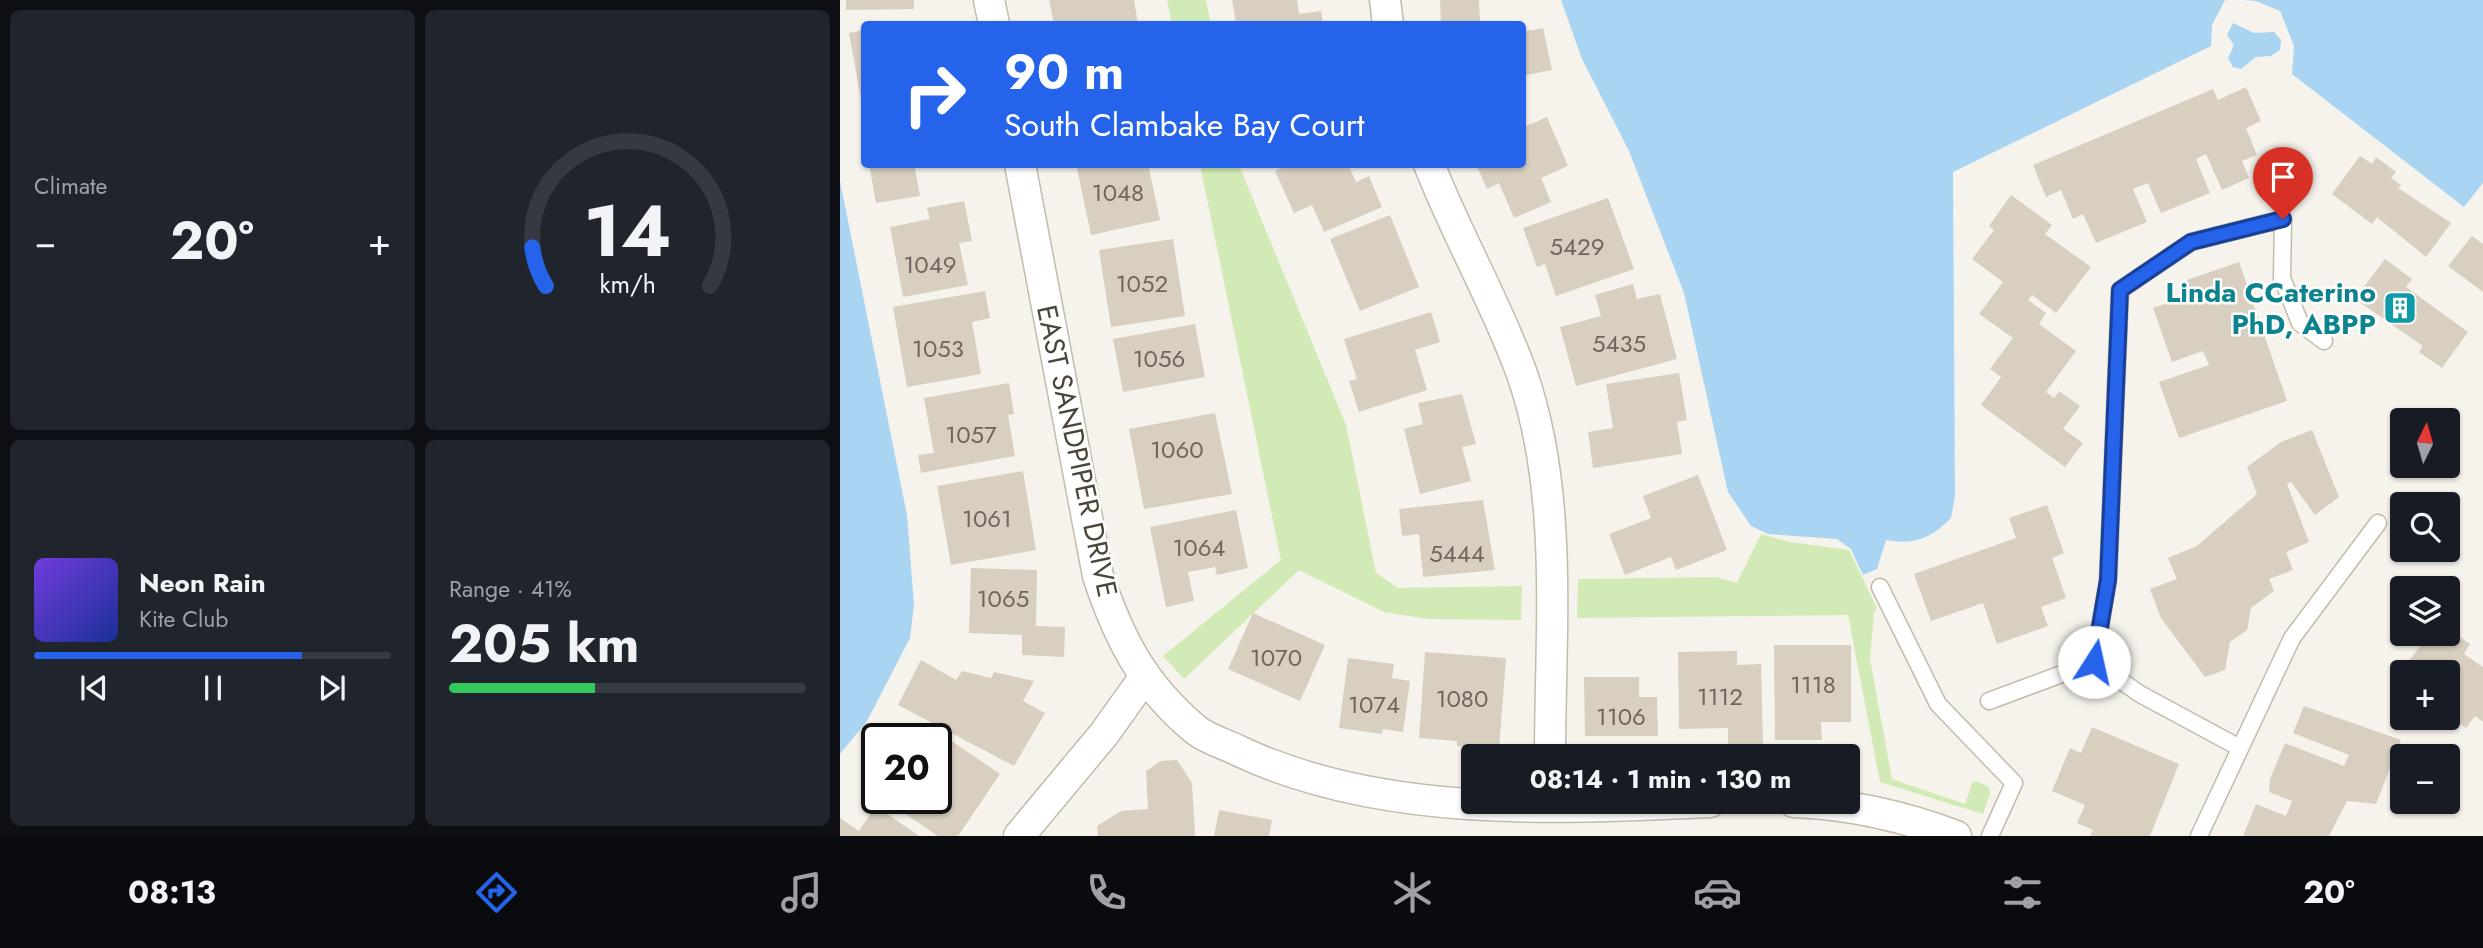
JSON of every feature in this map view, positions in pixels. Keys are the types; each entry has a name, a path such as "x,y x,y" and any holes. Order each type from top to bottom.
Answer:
{"street":[{"path":"989,0 993,21"},
{"path":"1385,0 1388,21"},
{"name":"EAST SANDPIPER DRIVE","path":"1021,168 1098,576 1114,625 1144,678 1198,732 1277,769 1368,790 1461,802"},
{"path":"1431,168 1446,207 1487,289 1522,376 1540,447 1550,532 1550,744"},
{"path":"1019,836 1104,734 1144,678"},
{"path":"1860,809 1913,820 1956,836"}],"lane":[{"path":"2094,662 2108,580 2120,290 2191,242 2283,219 2282,278 2300,323 2324,341"},
{"path":"2199,836 2292,638 2378,523"},
{"path":"1880,587 1938,704 2014,783 1990,836"},
{"path":"1989,701 2094,662"},
{"path":"2094,662 2140,694 2240,748"}],"green space":[{"path":"1167,0 1206,0 1210,21 1171,21"},
{"path":"1201,168 1240,168 1346,425 1376,573 1398,588 1522,586 1521,620 1428,619 1384,612 1299,570 1184,679 1163,656 1281,560"},
{"path":"1761,534 1790,542 1849,550 1877,608 1874,612 1870,659 1892,779 1965,804 1972,783 1976,781 1989,787 1990,794 1983,814 1880,782 1848,615 1577,618 1578,579 1716,577 1737,583"}],"water":[{"path":"1561,0 2225,0 2212,25 2211,46 1953,172 1955,495 1951,518 1922,539 1905,542 1886,540 1877,569 1863,575 1851,549 1837,539 1768,534 1751,526 1728,492 1684,293 1629,151 1582,59"},
{"path":"2244,0 2483,0 2483,183 2464,207 2292,74 2294,46 2280,11 2256,1"},
{"path":"2233,23 2254,33 2274,32 2281,40 2280,50 2271,56 2256,57 2241,69 2233,67 2228,58 2234,45 2227,35"},
{"path":"840,181 907,515 914,605 910,638 867,721 861,723 861,728 840,754"}],"building":[{"path":"846,0 914,0 914,9 846,10"},
{"path":"1049,0 1134,0 1138,21 1053,21"},
{"path":"1232,0 1297,0 1299,14 1321,11 1323,21 1236,21"},
{"path":"1440,0 1479,0 1480,21 1441,21"},
{"path":"1543,28 1552,70 1526,75 1526,31"},
{"path":"861,31 861,100 849,33"},
{"path":"2246,87 2261,121 2246,128 2257,155 2242,161 2249,178 2222,190 2206,154 2196,159 2210,193 2161,213 2148,183 2133,189 2147,222 2096,243 2083,214 2073,219 2061,190 2046,197 2033,165 2213,89 2218,100"},
{"path":"1547,117 1568,166 1541,178 1551,202 1514,218 1499,183 1487,189 1478,168 1526,168 1526,126"},
{"path":"2360,156 2372,164 2376,157 2396,172 2391,178 2401,185 2398,188 2451,223 2426,257 2377,217 2372,224 2332,194"},
{"path":"870,168 915,168 920,196 876,203"},
{"path":"1077,168 1149,168 1160,220 1091,235"},
{"path":"1281,168 1350,168 1356,182 1369,176 1382,207 1324,232 1312,205 1294,213 1275,171"},
{"path":"2011,195 2052,225 2045,234 2091,267 2056,313 2032,295 2028,300 2046,313 2039,324 2076,351 2046,392 2054,398 2059,391 2080,406 2063,429 2083,443 2065,467 1981,405 2001,377 1990,369 2013,338 1979,314 2003,282 1972,259 1994,230 1989,226"},
{"path":"1608,198 1634,269 1556,296 1545,264 1537,267 1523,228"},
{"path":"964,201 972,241 959,243 968,285 903,297 890,227 930,219 927,208"},
{"path":"1390,215 1419,287 1360,311 1330,239"},
{"path":"2472,236 2483,244 2483,292 2448,266"},
{"path":"1173,239 1185,316 1111,327 1099,250"},
{"name":"Linda CCaterino PhD, ABPP","path":"2385,259 2412,279 2406,287 2468,332 2442,368 2419,352 2423,346 2355,299"},
{"path":"2239,262 2287,401 2179,438 2159,382 2209,365 2203,351 2172,362 2153,308 2192,295 2187,280"},
{"path":"1633,284 1637,299 1660,294 1677,359 1576,386 1560,327 1601,316 1595,295"},
{"path":"985,291 990,318 972,322 981,374 907,387 893,307"},
{"path":"1431,312 1440,342 1415,350 1427,390 1359,412 1349,381 1357,379 1344,339"},
{"path":"1195,324 1205,377 1123,392 1113,339"},
{"path":"1679,373 1687,420 1677,422 1682,454 1593,468 1588,432 1613,428 1606,384"},
{"path":"1009,383 1014,414 1008,415 1015,456 921,473 918,455 934,453 924,398"},
{"path":"1462,394 1476,444 1462,447 1471,481 1420,494 1404,429 1423,424 1418,403"},
{"path":"1215,413 1232,494 1144,509 1129,429"},
{"path":"2312,430 2339,497 2315,515 2291,482 2287,484 2309,542 2286,552 2293,570 2269,579 2274,591 2251,608 2247,630 2230,642 2225,670 2205,677 2161,618 2150,589 2177,579 2168,558 2197,546 2257,494 2247,467 2281,442"},
{"path":"1023,471 1036,550 951,565 937,486"},
{"path":"1698,475 1727,550 1676,570 1671,557 1625,575 1609,534 1651,518 1643,496"},
{"path":"1483,500 1495,570 1423,577 1419,534 1402,536 1399,509"},
{"path":"2047,505 2064,553 2052,558 2066,598 2041,607 2048,626 1997,644 1983,603 1931,621 1914,574 2016,538 2009,518"},
{"path":"1236,510 1248,568 1217,575 1215,567 1188,572 1194,601 1166,607 1150,527"},
{"path":"971,568 1037,570 1036,626 1065,627 1064,657 1022,655 1022,635 969,633"},
{"path":"1253,613 1325,645 1300,701 1228,669"},
{"path":"2460,637 2470,644 2464,654 2483,667 2483,722 2475,716 2466,728 2460,724 2460,660 2410,660 2420,646 2460,646"},
{"path":"1774,645 1851,645 1851,722 1821,722 1822,740 1775,740"},
{"path":"1737,651 1737,665 1761,664 1763,744 1728,744 1728,728 1679,729 1678,652"},
{"path":"1425,652 1506,658 1499,744 1461,744 1461,746 1457,746 1457,741 1419,738"},
{"path":"1348,658 1394,664 1392,678 1410,681 1403,732 1383,729 1382,734 1339,728"},
{"path":"921,660 956,680 962,671 991,678 994,672 1034,681 1023,701 1045,713 1014,766 952,733 952,723 932,723 898,705"},
{"path":"1584,677 1639,677 1639,697 1657,697 1658,736 1585,736"},
{"path":"2304,706 2401,740 2399,744 2390,744 2390,768 2376,804 2347,801 2329,836 2243,836 2256,804 2286,816 2292,801 2269,792 2270,779 2285,743 2344,766 2349,755 2293,733"},
{"path":"2092,727 2179,764 2150,836 2090,836 2093,830 2077,823 2085,805 2052,791 2070,748 2081,753"},
{"path":"952,741 1000,774 958,836 938,836 906,814 952,814"},
{"path":"1177,760 1192,783 1195,836 1098,836 1097,826 1121,811 1148,809 1146,771 1161,761"},
{"path":"1219,810 1272,820 1269,836 1214,836"},
{"path":"871,814 887,814 919,836 840,836 840,818 859,831"}],"place":[{"name":"Linda CCaterino PhD, ABPP","path":"2400,308"}],"route":[{"path":"2094,662 2108,580 2120,290 2191,242 2283,219"}]}
